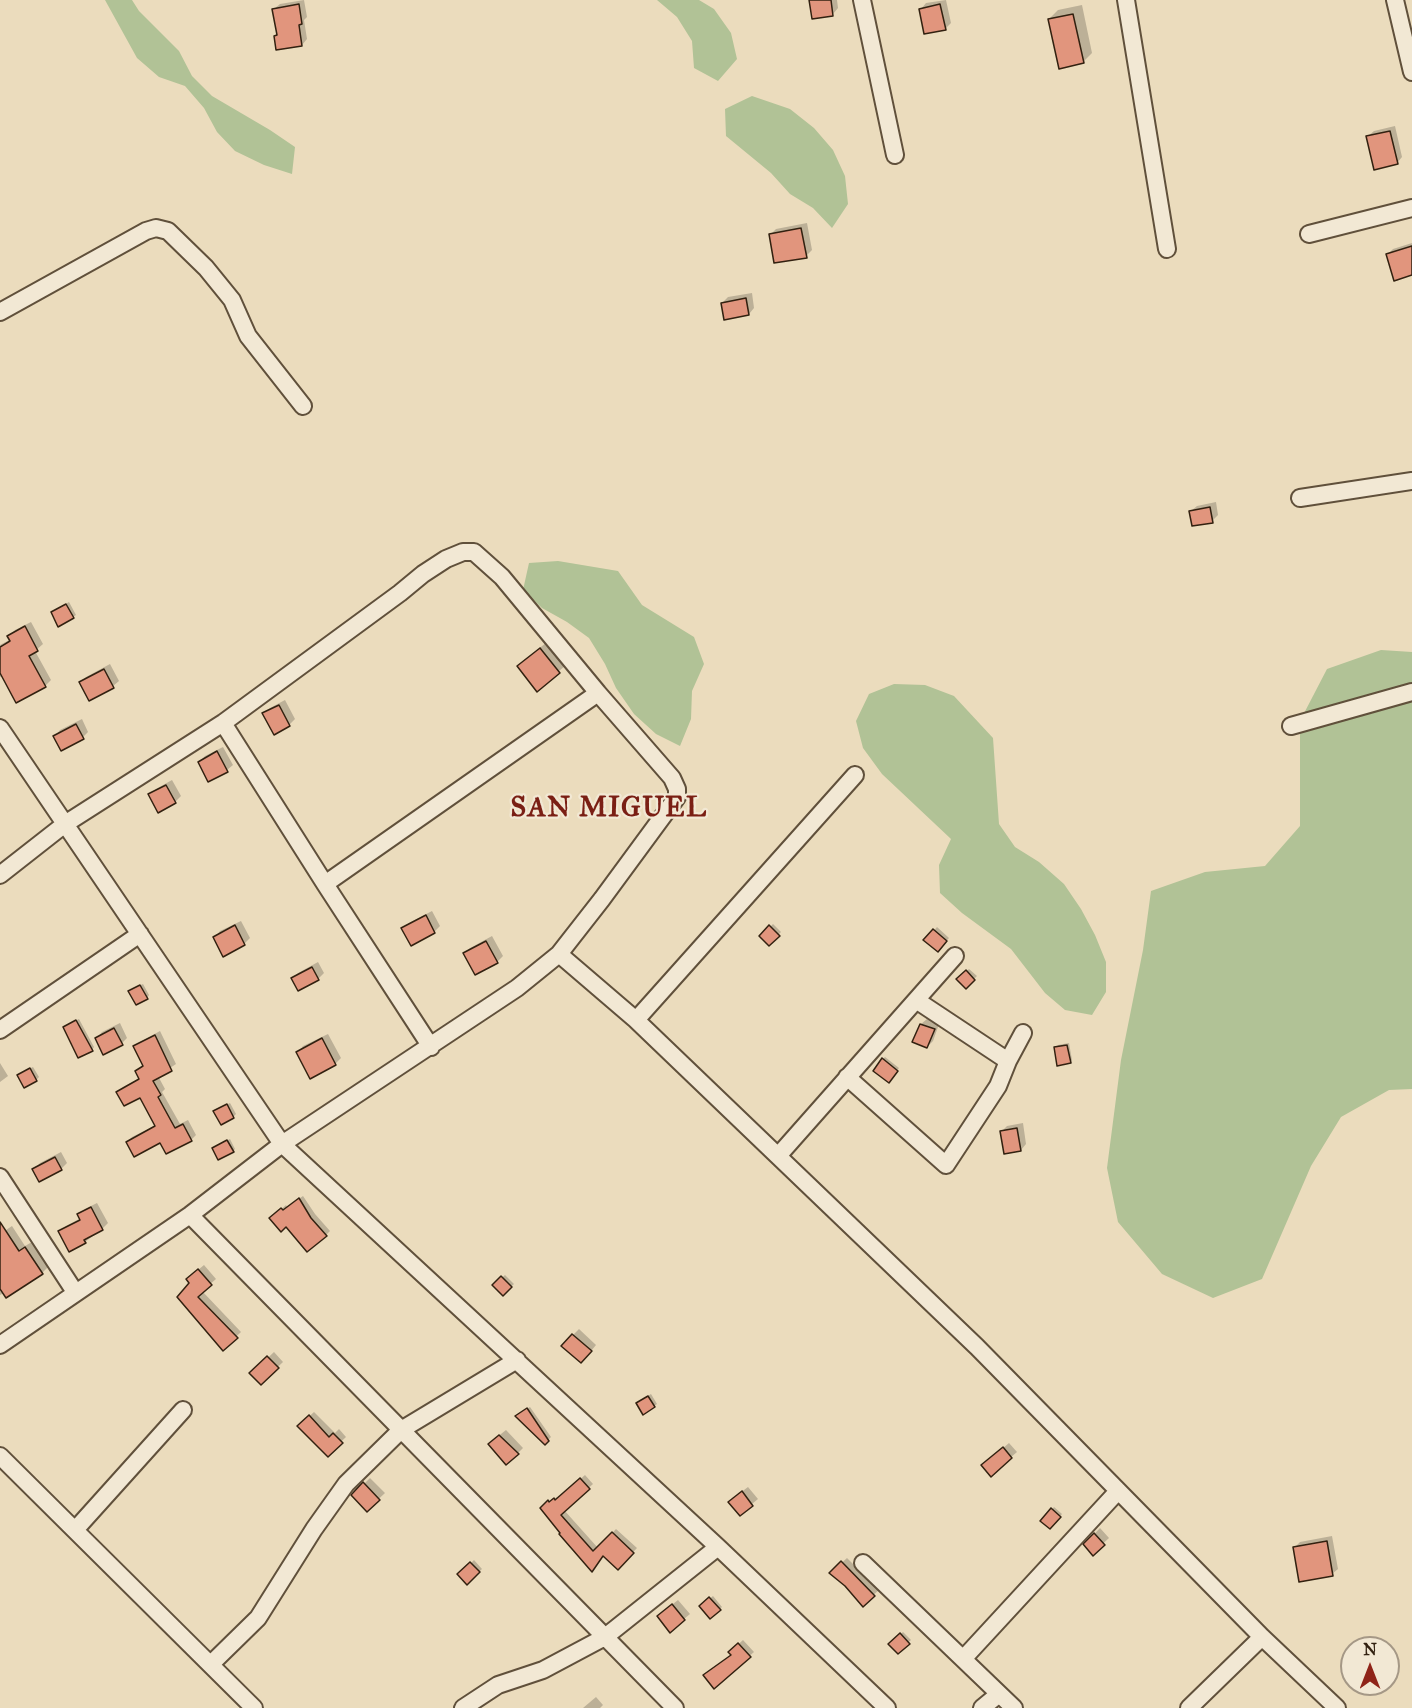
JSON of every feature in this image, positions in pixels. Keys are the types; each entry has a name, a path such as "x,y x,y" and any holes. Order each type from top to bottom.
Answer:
{"street":[{"path":"862,0 895,155"},
{"path":"1126,0 1167,249"},
{"path":"1402,9 1412,72"},
{"path":"1309,234 1412,208"},
{"path":"0,312 146,231 156,228 168,231 206,268 231,300 248,336 303,406"},
{"path":"1300,498 1412,481"},
{"path":"0,875 65,824 223,723 423,574 446,559 463,552 474,552 502,577 672,778 677,789 677,797 559,954 517,988 282,1144 190,1215 0,1345"},
{"path":"1291,726 1412,692"},
{"path":"325,884 598,693"},
{"path":"223,723 431,1047"},
{"path":"0,728 282,1144 718,1547 887,1708"},
{"path":"636,1020 855,775"},
{"path":"0,1030 140,934"},
{"path":"559,954 636,1020 978,1347 1262,1637 1338,1708"},
{"path":"778,1156 955,956"},
{"path":"916,1000 1008,1061"},
{"path":"847,1077 946,1166 998,1086 1023,1033"},
{"path":"0,1178 75,1292"},
{"path":"190,1215 675,1708"},
{"path":"211,1664 258,1618 314,1529 346,1484 401,1430 517,1360"},
{"path":"75,1530 183,1410"},
{"path":"0,1456 254,1708"},
{"path":"963,1659 1118,1491"},
{"path":"464,1708 498,1685 543,1670 605,1637 718,1547"},
{"path":"863,1563 1014,1708"},
{"path":"1189,1708 1262,1637"},
{"path":"982,1708 999,1694"}],"green space":[{"path":"105,0 132,0 139,11 179,51 192,76 212,96 295,147 292,174 264,165 235,151 217,132 204,108 185,86 159,77 137,58"},
{"path":"657,0 699,0 714,9 731,33 737,59 718,81 694,68 692,41 677,17"},
{"path":"752,96 790,109 814,128 833,150 845,176 848,204 832,228 813,208 790,194 771,173 726,136 725,109"},
{"path":"558,561 618,571 642,605 694,637 704,664 692,691 691,719 680,746 656,734 634,714 616,688 589,638 542,608 523,590 529,563"},
{"path":"1381,650 1412,652 1412,1089 1389,1090 1341,1117 1311,1166 1262,1279 1213,1298 1162,1274 1118,1222 1107,1168 1121,1060 1143,950 1151,891 1205,872 1265,866 1300,826 1300,721 1327,669"},
{"path":"894,684 925,685 954,696 993,738 999,824 1015,847 1039,862 1064,884 1095,935 1106,962 1106,992 1092,1015 1065,1010 1045,993 1011,949 962,913 940,893 939,865 951,839 882,774 863,748 856,721 869,694"}],"building":[{"path":"809,0 831,0 833,16 812,19"},
{"path":"299,4 302,46 276,50 274,36 277,35 272,9"},
{"path":"940,4 946,30 924,34 919,9"},
{"path":"1073,14 1084,63 1059,69 1048,19"},
{"path":"1390,131 1398,164 1374,170 1366,136"},
{"path":"801,228 807,258 774,263 769,234"},
{"path":"1412,246 1412,275 1394,281 1386,254"},
{"path":"746,298 749,315 724,320 721,303"},
{"path":"1210,507 1213,523 1192,526 1189,511"},
{"path":"66,604 74,618 58,627 51,612"},
{"path":"25,626 38,651 29,656 46,687 16,703 0,673 0,647 10,641 7,636"},
{"path":"540,648 560,673 537,692 517,666"},
{"path":"104,669 114,688 89,701 79,682"},
{"path":"279,705 290,726 274,735 262,713"},
{"path":"76,724 84,739 61,751 53,736"},
{"path":"217,751 228,772 208,782 198,762"},
{"path":"166,785 176,803 158,813 148,794"},
{"path":"426,915 435,933 411,946 401,928"},
{"path":"235,925 245,945 223,957 213,937"},
{"path":"769,925 780,936 769,946 759,936"},
{"path":"933,929 947,941 938,952 923,940"},
{"path":"486,941 498,963 475,975 463,953"},
{"path":"312,967 319,980 298,991 291,978"},
{"path":"966,970 975,980 966,989 956,979"},
{"path":"140,985 148,999 136,1005 128,991"},
{"path":"76,1020 93,1051 78,1058 63,1027"},
{"path":"920,1024 935,1029 927,1048 912,1042"},
{"path":"114,1028 123,1045 103,1055 95,1038"},
{"path":"155,1035 172,1071 153,1081 161,1095 158,1097 175,1128 183,1124 192,1141 166,1154 160,1143 134,1157 126,1142 155,1126 140,1098 124,1106 116,1092 139,1079 135,1071 143,1066 133,1046"},
{"path":"322,1038 336,1065 310,1079 296,1052"},
{"path":"1067,1045 1071,1063 1057,1066 1054,1047"},
{"path":"882,1058 898,1071 889,1083 873,1071"},
{"path":"30,1068 37,1081 24,1088 17,1075"},
{"path":"227,1104 234,1118 221,1125 213,1111"},
{"path":"1017,1128 1021,1151 1004,1154 1000,1131"},
{"path":"227,1140 234,1152 218,1160 212,1148"},
{"path":"55,1157 62,1170 39,1182 32,1169"},
{"path":"299,1198 311,1218 327,1236 307,1252 286,1227 281,1232 269,1218"},
{"path":"91,1207 103,1230 84,1240 86,1243 69,1252 58,1231 80,1220 77,1214"},
{"path":"0,1222 19,1251 25,1247 43,1274 6,1298 0,1289"},
{"path":"198,1269 212,1285 198,1297 238,1338 223,1351 177,1297 189,1283 186,1279"},
{"path":"501,1276 512,1287 503,1296 492,1285"},
{"path":"572,1334 592,1351 581,1363 561,1346"},
{"path":"267,1356 279,1368 261,1385 249,1373"},
{"path":"648,1396 655,1407 643,1415 636,1403"},
{"path":"527,1408 549,1441 545,1445 515,1416"},
{"path":"309,1415 329,1437 333,1433 343,1443 328,1457 297,1426"},
{"path":"499,1435 519,1454 506,1465 488,1444"},
{"path":"1003,1447 1012,1458 991,1477 981,1465"},
{"path":"580,1478 590,1489 561,1515 593,1551 612,1532 634,1553 618,1570 603,1556 592,1572 540,1508 548,1500 549,1502 554,1498 555,1500"},
{"path":"363,1482 380,1500 367,1512 351,1495"},
{"path":"742,1491 753,1506 740,1516 728,1502"},
{"path":"1051,1508 1061,1517 1050,1529 1040,1521"},
{"path":"1094,1533 1105,1545 1093,1556 1083,1544"},
{"path":"1327,1541 1333,1576 1299,1582 1293,1547"},
{"path":"841,1561 875,1596 863,1607 845,1586 829,1573"},
{"path":"470,1562 480,1572 467,1585 457,1574"},
{"path":"709,1597 721,1610 710,1619 699,1606"},
{"path":"672,1604 685,1620 670,1633 657,1616"},
{"path":"900,1633 910,1644 898,1654 888,1644"},
{"path":"738,1643 751,1657 714,1689 703,1675 731,1655 728,1652"}],"district":[{"name":"SAN MIGUEL","path":"609,809"}]}
